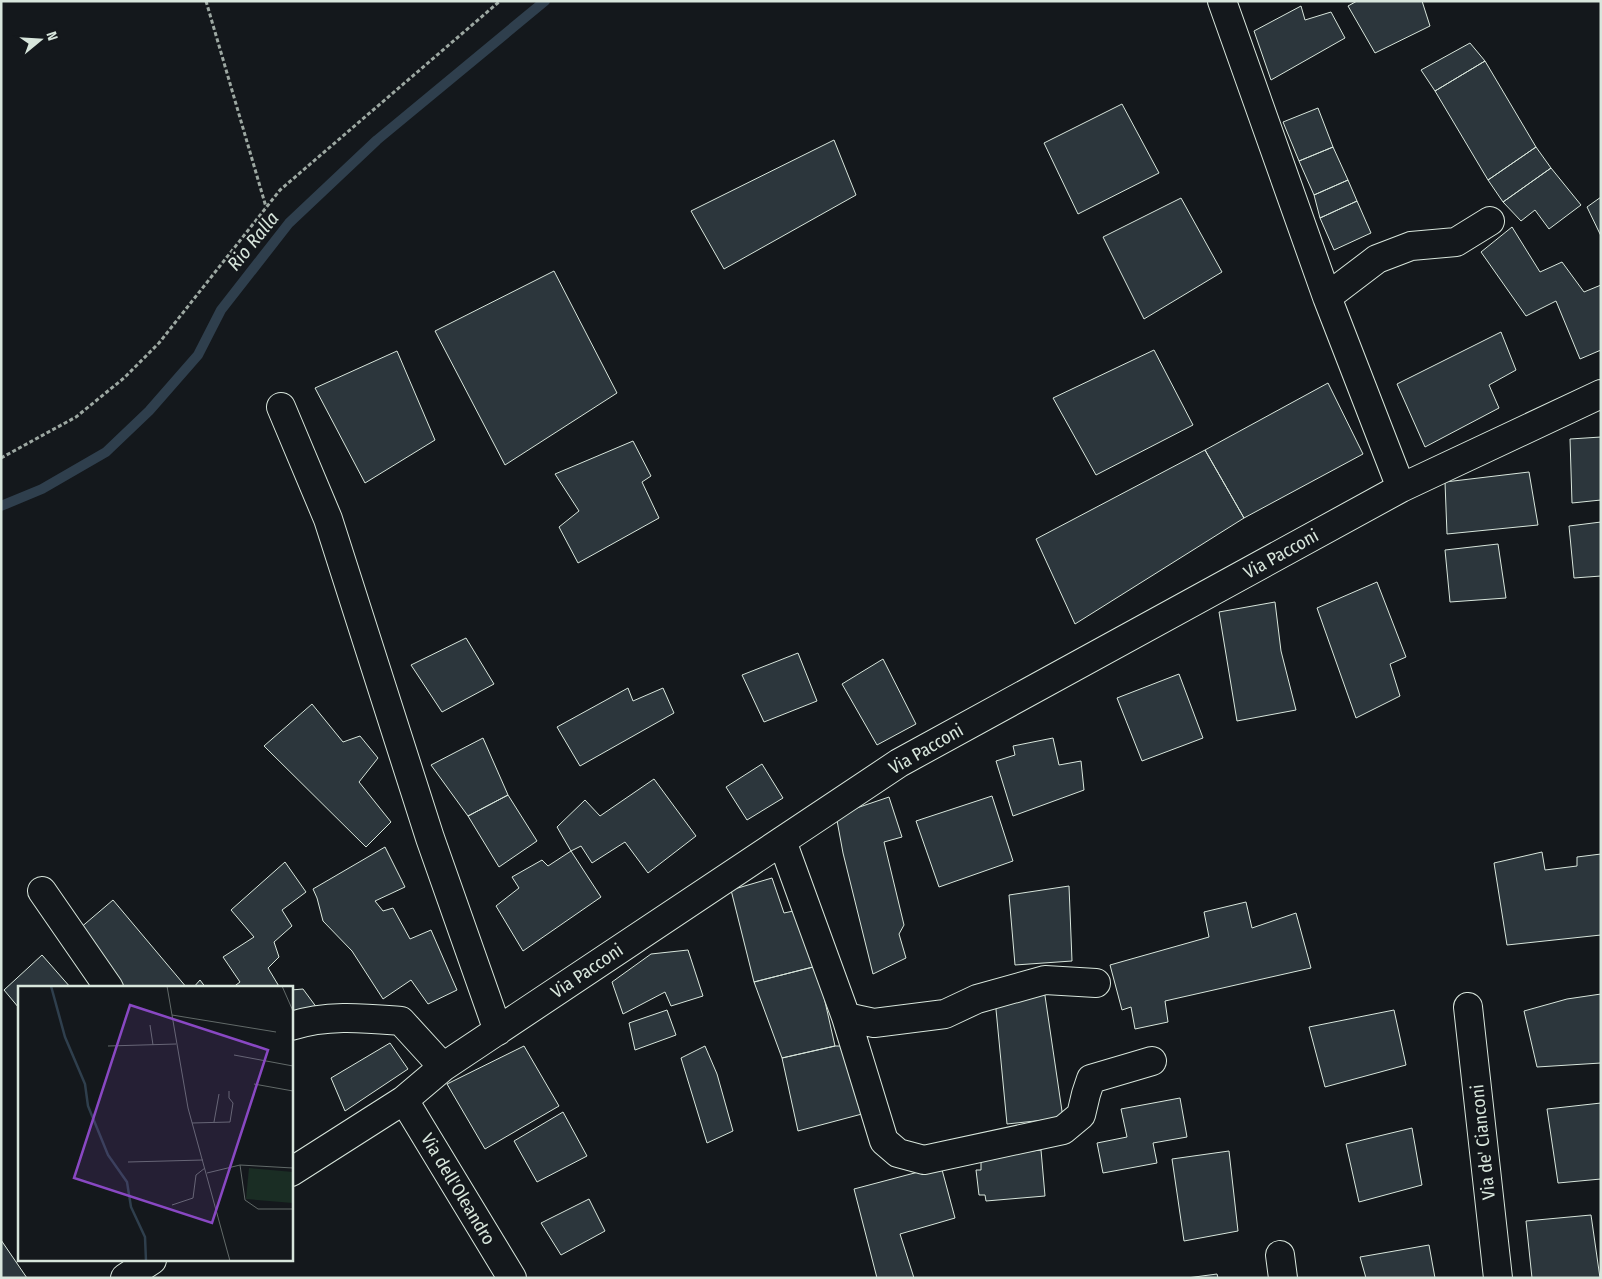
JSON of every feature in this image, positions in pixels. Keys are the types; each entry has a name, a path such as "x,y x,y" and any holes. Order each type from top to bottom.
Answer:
{"street":[{"path":"1222,1 1327,297 1401,488"},
{"path":"1327,297 1377,259 1411,246 1456,242 1490,221"},
{"name":"Via Pacconi","path":"292,1171 404,1100 443,1067 899,762 1401,488 1601,394"},
{"path":"281,407 328,519 430,838 498,1031"},
{"path":"782,841 846,1017 884,1141 898,1153 924,1160 1063,1130 1081,1115 1091,1079 1152,1061"},
{"path":"42,892 108,986"},
{"path":"846,1017 874,1024 945,1014 977,999 1045,980 1096,983"},
{"name":"Via de' Cianconi","path":"1468,1007 1498,1278"},
{"path":"292,1026 303,1022 354,1017 401,1021 443,1067"},
{"name":"Via dell'Oleandro","path":"404,1100 512,1278"},
{"path":"125,1278 149,1262"}],"path":[{"path":"206,1 266,207"},
{"path":"1,458 76,418 124,378 158,343 280,190 500,1"}],"building":[{"path":"1357,1 1422,1 1430,26 1375,53 1348,6"},
{"path":"1301,6 1305,20 1331,12 1345,38 1271,80 1254,31"},
{"path":"1470,43 1485,61 1435,91 1421,70"},
{"path":"1485,61 1536,147 1488,180 1435,91"},
{"path":"1122,104 1159,173 1078,214 1044,143"},
{"path":"1318,108 1333,147 1299,161 1283,122"},
{"path":"834,140 856,195 724,269 691,211"},
{"path":"1333,147 1348,180 1314,195 1299,161"},
{"path":"1536,147 1551,168 1503,202 1488,180"},
{"path":"1551,168 1581,205 1549,229 1535,210 1521,221 1503,202"},
{"path":"1348,180 1357,201 1320,218 1314,195"},
{"path":"1601,197 1601,236 1587,207"},
{"path":"1181,198 1222,272 1144,319 1103,237"},
{"path":"1357,201 1371,233 1334,250 1320,218"},
{"path":"1512,227 1540,272 1562,262 1584,292 1601,285 1601,350 1580,359 1556,301 1526,316 1481,252"},
{"path":"554,271 617,393 505,465 435,331"},
{"path":"1501,332 1516,370 1489,385 1499,408 1425,447 1397,384"},
{"path":"1154,350 1193,425 1096,475 1053,398"},
{"path":"397,351 435,440 365,483 315,388"},
{"path":"1328,383 1363,454 1244,518 1205,450"},
{"path":"1601,437 1601,500 1572,503 1570,439"},
{"path":"633,441 651,476 642,482 659,518 578,563 559,527 579,511 555,474"},
{"path":"1205,450 1244,518 1075,624 1036,539"},
{"path":"1529,472 1538,525 1447,534 1445,482"},
{"path":"1601,522 1601,576 1574,578 1569,526"},
{"path":"1498,544 1506,598 1450,602 1445,550"},
{"path":"1377,582 1406,657 1390,664 1400,696 1356,718 1317,608"},
{"path":"1275,602 1281,651 1296,710 1237,721 1219,612"},
{"path":"466,638 494,684 442,712 411,665"},
{"path":"798,653 817,701 764,722 742,675"},
{"path":"883,659 916,724 877,745 842,684"},
{"path":"1179,674 1203,738 1142,761 1117,698"},
{"path":"628,688 633,701 663,688 674,713 580,766 557,727"},
{"path":"312,704 343,742 360,736 378,758 359,782 391,822 366,847 264,746"},
{"path":"483,738 508,795 468,816 431,765"},
{"path":"1053,738 1059,765 1081,761 1084,790 1013,816 996,761 1015,755 1013,746"},
{"path":"762,764 783,798 747,820 726,787"},
{"path":"654,779 696,836 648,873 625,842 592,863 581,846 571,851 557,827 585,800 600,816"},
{"path":"508,795 537,841 499,867 468,816"},
{"path":"992,796 1013,861 939,887 916,821"},
{"path":"889,797 902,837 884,842 904,925 899,934 906,958 873,974 843,853 836,815"},
{"path":"385,847 405,887 375,901 383,911 393,908 410,939 431,930 457,990 428,1004 411,980 383,999 352,951 323,921 313,889"},
{"path":"571,851 601,897 523,951 496,906 519,888 512,877 542,860 548,866"},
{"path":"1542,852 1545,870 1577,866 1577,857 1601,854 1601,935 1507,945 1494,863"},
{"path":"285,862 306,892 282,910 292,926 274,942 279,957 268,968 279,986 235,986 240,982 223,957 254,937 231,910"},
{"path":"772,878 784,913 798,910 817,966 754,982 731,890"},
{"path":"1069,886 1072,961 1015,965 1009,895"},
{"path":"113,900 185,986 123,986 79,929"},
{"path":"1246,902 1252,928 1296,913 1311,968 1165,1001 1168,1022 1135,1029 1131,1007 1122,1010 1110,965 1209,937 1204,912"},
{"path":"688,950 703,996 671,1006 665,992 623,1014 612,982 651,954"},
{"path":"42,955 69,986 18,986 18,1007 4,990"},
{"path":"817,966 835,1046 782,1058 754,982"},
{"path":"200,980 204,986 195,986"},
{"path":"303,989 317,1008 292,1016 292,990"},
{"path":"1044,989 1063,1118 1007,1124 995,999"},
{"path":"1601,994 1601,1063 1537,1067 1524,1011 1567,999"},
{"path":"667,1010 676,1035 635,1050 629,1023"},
{"path":"1394,1010 1406,1065 1325,1087 1309,1027"},
{"path":"390,1043 408,1069 345,1111 331,1078"},
{"path":"524,1046 559,1106 485,1149 447,1084"},
{"path":"705,1046 717,1074 733,1131 707,1143 681,1058"},
{"path":"835,1046 844,1046 862,1114 798,1131 782,1058"},
{"path":"1180,1098 1187,1137 1153,1143 1157,1163 1103,1173 1097,1143 1127,1137 1121,1109"},
{"path":"1601,1103 1601,1179 1558,1183 1547,1109"},
{"path":"563,1112 587,1156 537,1182 514,1141"},
{"path":"1412,1128 1422,1185 1359,1202 1346,1144"},
{"path":"1041,1150 1045,1196 986,1201 985,1195 979,1195 976,1170 981,1170 981,1156"},
{"path":"1229,1151 1238,1231 1184,1241 1172,1159"},
{"path":"941,1166 955,1218 900,1234 914,1278 877,1278 854,1189"},
{"path":"589,1199 605,1231 561,1255 541,1223"},
{"path":"1591,1215 1600,1278 1532,1278 1526,1221"},
{"path":"1,1240 27,1278 1,1278"},
{"path":"1429,1245 1435,1278 1366,1278 1360,1257"},
{"path":"1217,1274 1218,1278 1187,1278"}],"waterway":[{"name":"Rio Ralla","path":"1,506 42,489 106,452 149,411 198,355 221,310 289,223 377,140 545,1"}]}
